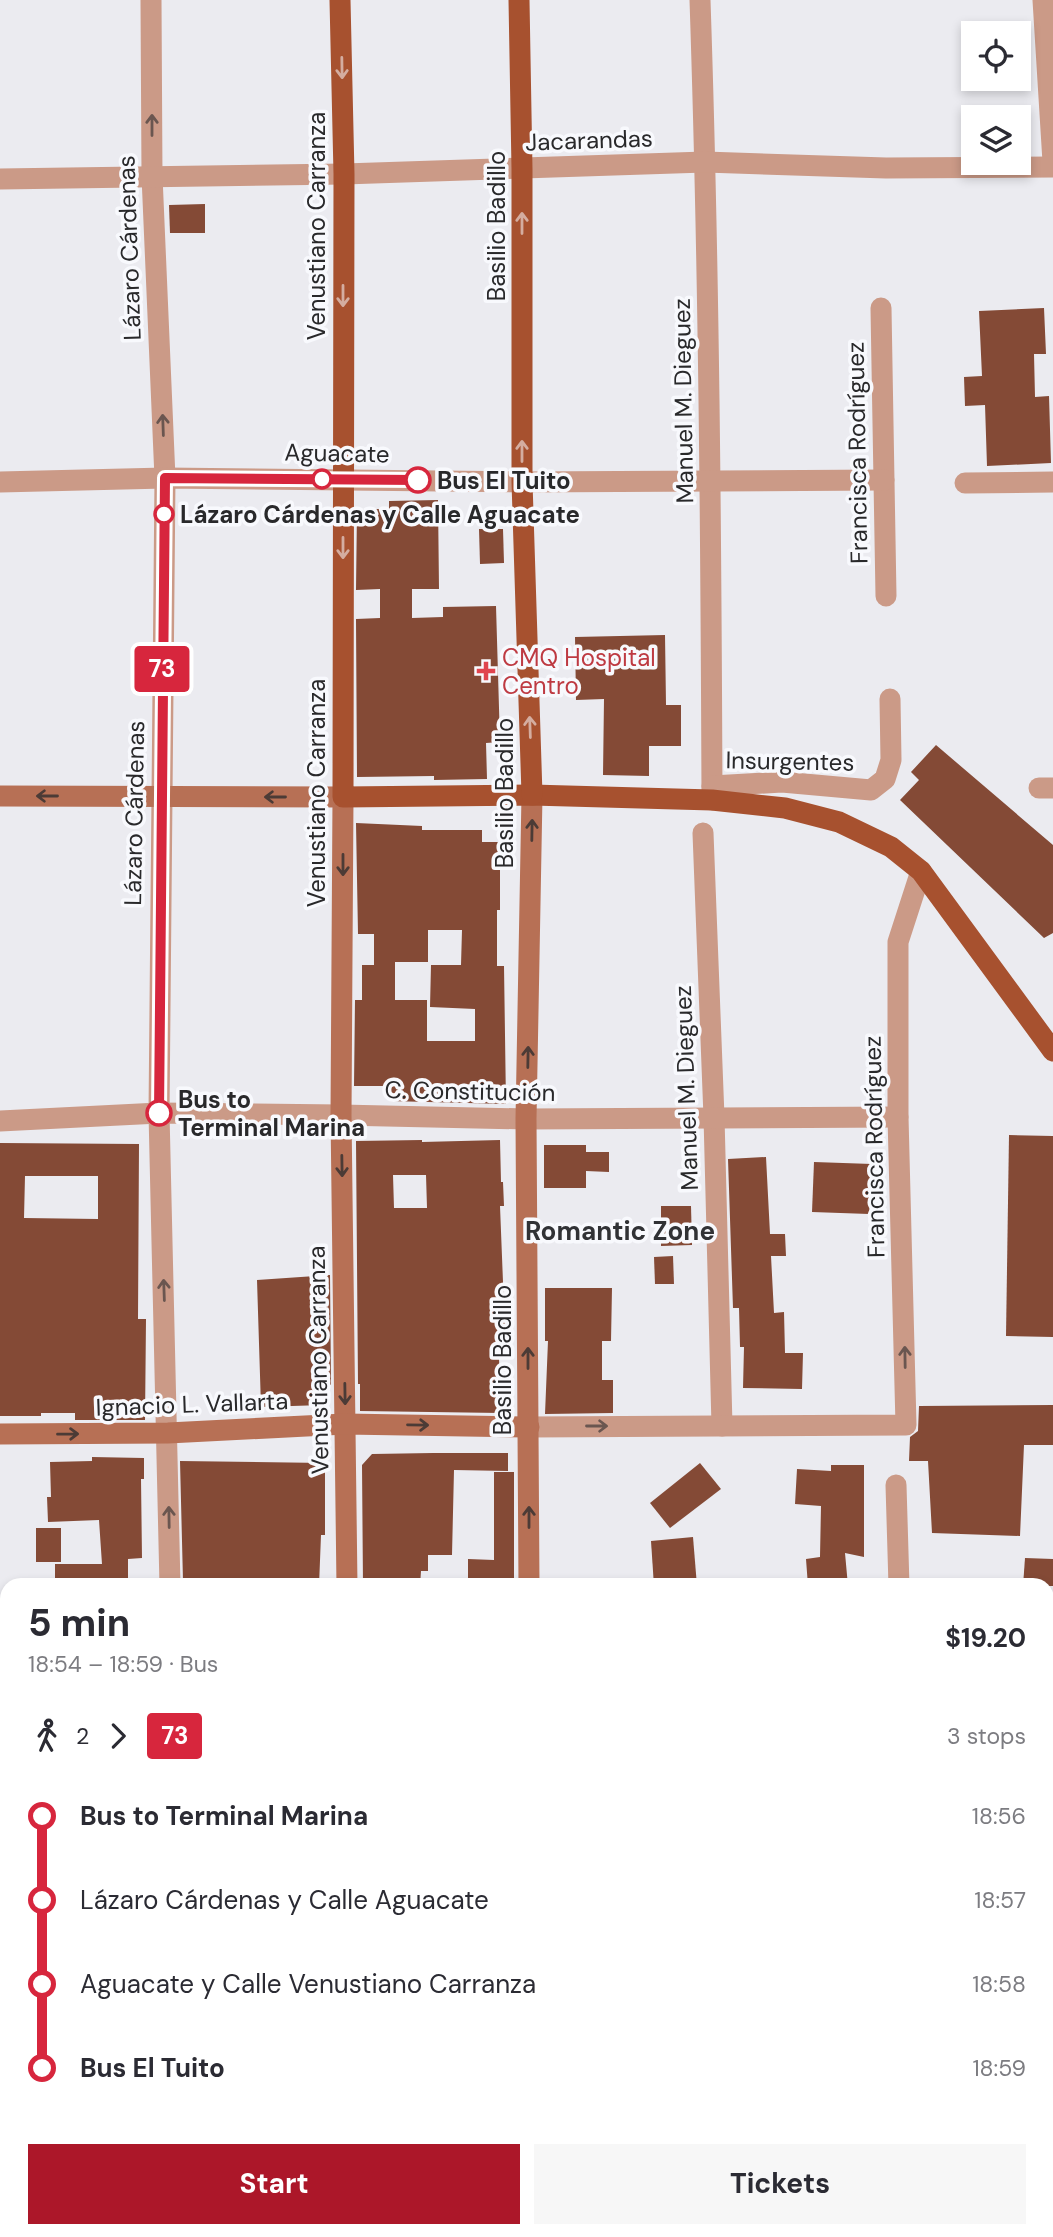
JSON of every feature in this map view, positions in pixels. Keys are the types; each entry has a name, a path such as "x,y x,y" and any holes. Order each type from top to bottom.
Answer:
{"main road":[{"name":"Venustiano Carranza","path":"340,0 344,174 341,1115 347,1578"},
{"name":"Basilio Badillo","path":"519,0 522,482 532,795 526,1119 529,1578"},
{"path":"0,796 343,797 712,793 785,808 839,822 891,847 921,871 1053,1051"},
{"name":"Ignacio L. Vallarta","path":"0,1434 168,1433 345,1424 528,1427"}],"street":[{"name":"Lázaro Cárdenas","path":"151,0 152,176 165,478 159,1113 170,1578"},
{"name":"Manuel M. Dieguez","path":"700,0 710,481 712,793"},
{"path":"1043,0 1053,165"},
{"name":"Jacarandas","path":"0,179 344,174 705,162 886,168 1053,165"},
{"name":"Francisca Rodríguez","path":"881,308 886,596"},
{"name":"Aguacate","path":"0,482 165,478 522,482 884,480"},
{"path":"965,483 1053,482"},
{"name":"Insurgentes","path":"712,793 782,782 872,789 885,779 891,760 890,699"},
{"name":"Manuel M. Dieguez","path":"703,833 722,1426"},
{"name":"Francisca Rodríguez","path":"906,1425 898,1117 898,942 921,871"},
{"name":"C. Constitución","path":"0,1121 159,1113 526,1119 898,1117"},
{"name":"Ignacio L. Vallarta","path":"528,1427 906,1425"},
{"path":"896,1485 899,1578"}],"building":[{"path":"205,204 205,233 170,233 169,205"},
{"path":"1044,308 1046,354 1034,354 1035,397 1049,396 1051,463 987,466 985,405 965,406 964,377 982,376 979,311"},
{"path":"438,500 439,589 412,589 412,618 443,617 443,607 496,606 500,742 486,743 487,779 434,780 434,776 357,777 356,619 380,618 380,589 356,590 357,509 389,509 389,501"},
{"path":"479,529 503,529 504,563 480,564"},
{"path":"665,635 666,705 681,705 681,746 649,746 649,776 603,775 604,699 576,700 575,637"},
{"path":"936,745 1053,845 1053,933 1044,938 900,800 919,780 911,772"},
{"path":"356,823 422,826 422,830 482,830 482,842 500,842 497,966 504,966 506,1104 389,1101 389,1086 354,1086 355,1000 362,1000 362,965 374,965 374,934 358,934","holes":["428,930 462,930 461,965 431,965 430,1007 475,1009 475,1041 427,1041 427,1000 395,1000 395,962 428,962"]},
{"path":"1009,1135 1053,1136 1053,1337 1006,1336"},
{"path":"500,1140 504,1206 500,1206 506,1358 499,1358 501,1413 360,1411 356,1141","holes":["393,1175 426,1175 427,1208 394,1208"]},
{"path":"0,1143 139,1144 138,1319 146,1319 145,1420 75,1420 75,1413 0,1416","holes":["25,1176 98,1176 98,1219 24,1218"]},
{"path":"544,1145 586,1145 586,1152 609,1152 609,1172 586,1171 586,1188 544,1188"},
{"path":"766,1157 770,1234 785,1234 786,1256 771,1256 774,1313 784,1312 785,1353 803,1353 802,1389 743,1388 744,1347 740,1347 739,1308 733,1308 728,1159"},
{"path":"814,1162 872,1164 869,1214 812,1212"},
{"path":"661,1206 691,1206 692,1245 661,1246"},
{"path":"673,1256 674,1284 655,1284 654,1257"},
{"path":"330,1275 331,1385 323,1385 323,1405 261,1407 257,1280"},
{"path":"545,1288 612,1288 611,1341 602,1341 602,1380 613,1380 613,1413 545,1414 548,1341 545,1341"},
{"path":"1053,1405 1053,1445 1024,1445 1020,1536 932,1533 928,1461 909,1461 910,1437 918,1431 919,1406"},
{"path":"508,1453 508,1471 454,1470 452,1555 428,1555 428,1571 421,1571 421,1578 363,1578 362,1465 372,1454"},
{"path":"92,1457 144,1458 144,1479 141,1479 142,1558 128,1559 128,1578 55,1578 55,1564 102,1564 99,1520 48,1522 47,1497 51,1497 50,1462 92,1461"},
{"path":"180,1461 325,1463 325,1535 321,1535 319,1578 183,1578"},
{"path":"700,1463 721,1489 670,1528 650,1503"},
{"path":"831,1465 864,1465 864,1557 845,1553 847,1578 807,1578 806,1559 820,1557 821,1506 795,1504 797,1469 831,1471"},
{"path":"494,1472 514,1472 514,1578 468,1578 468,1559 494,1560"},
{"path":"36,1528 61,1528 61,1562 36,1562"},
{"path":"693,1537 696,1578 653,1578 651,1541"},
{"path":"1025,1558 1053,1559 1053,1578 1024,1578"}],"bus line":[{"name":"73","path":"159,1113 165,478 418,480"}],"place":[{"name":"Bus El Tuito","path":"418,480"},
{"name":"Lázaro Cárdenas y Calle Aguacate","path":"164,514"},
{"name":"CMQ Hospital Centro","path":"486,671"},
{"name":"Bus to Terminal Marina","path":"159,1113"}],"district":[{"name":"Romantic Zone","path":"620,1231"}]}
